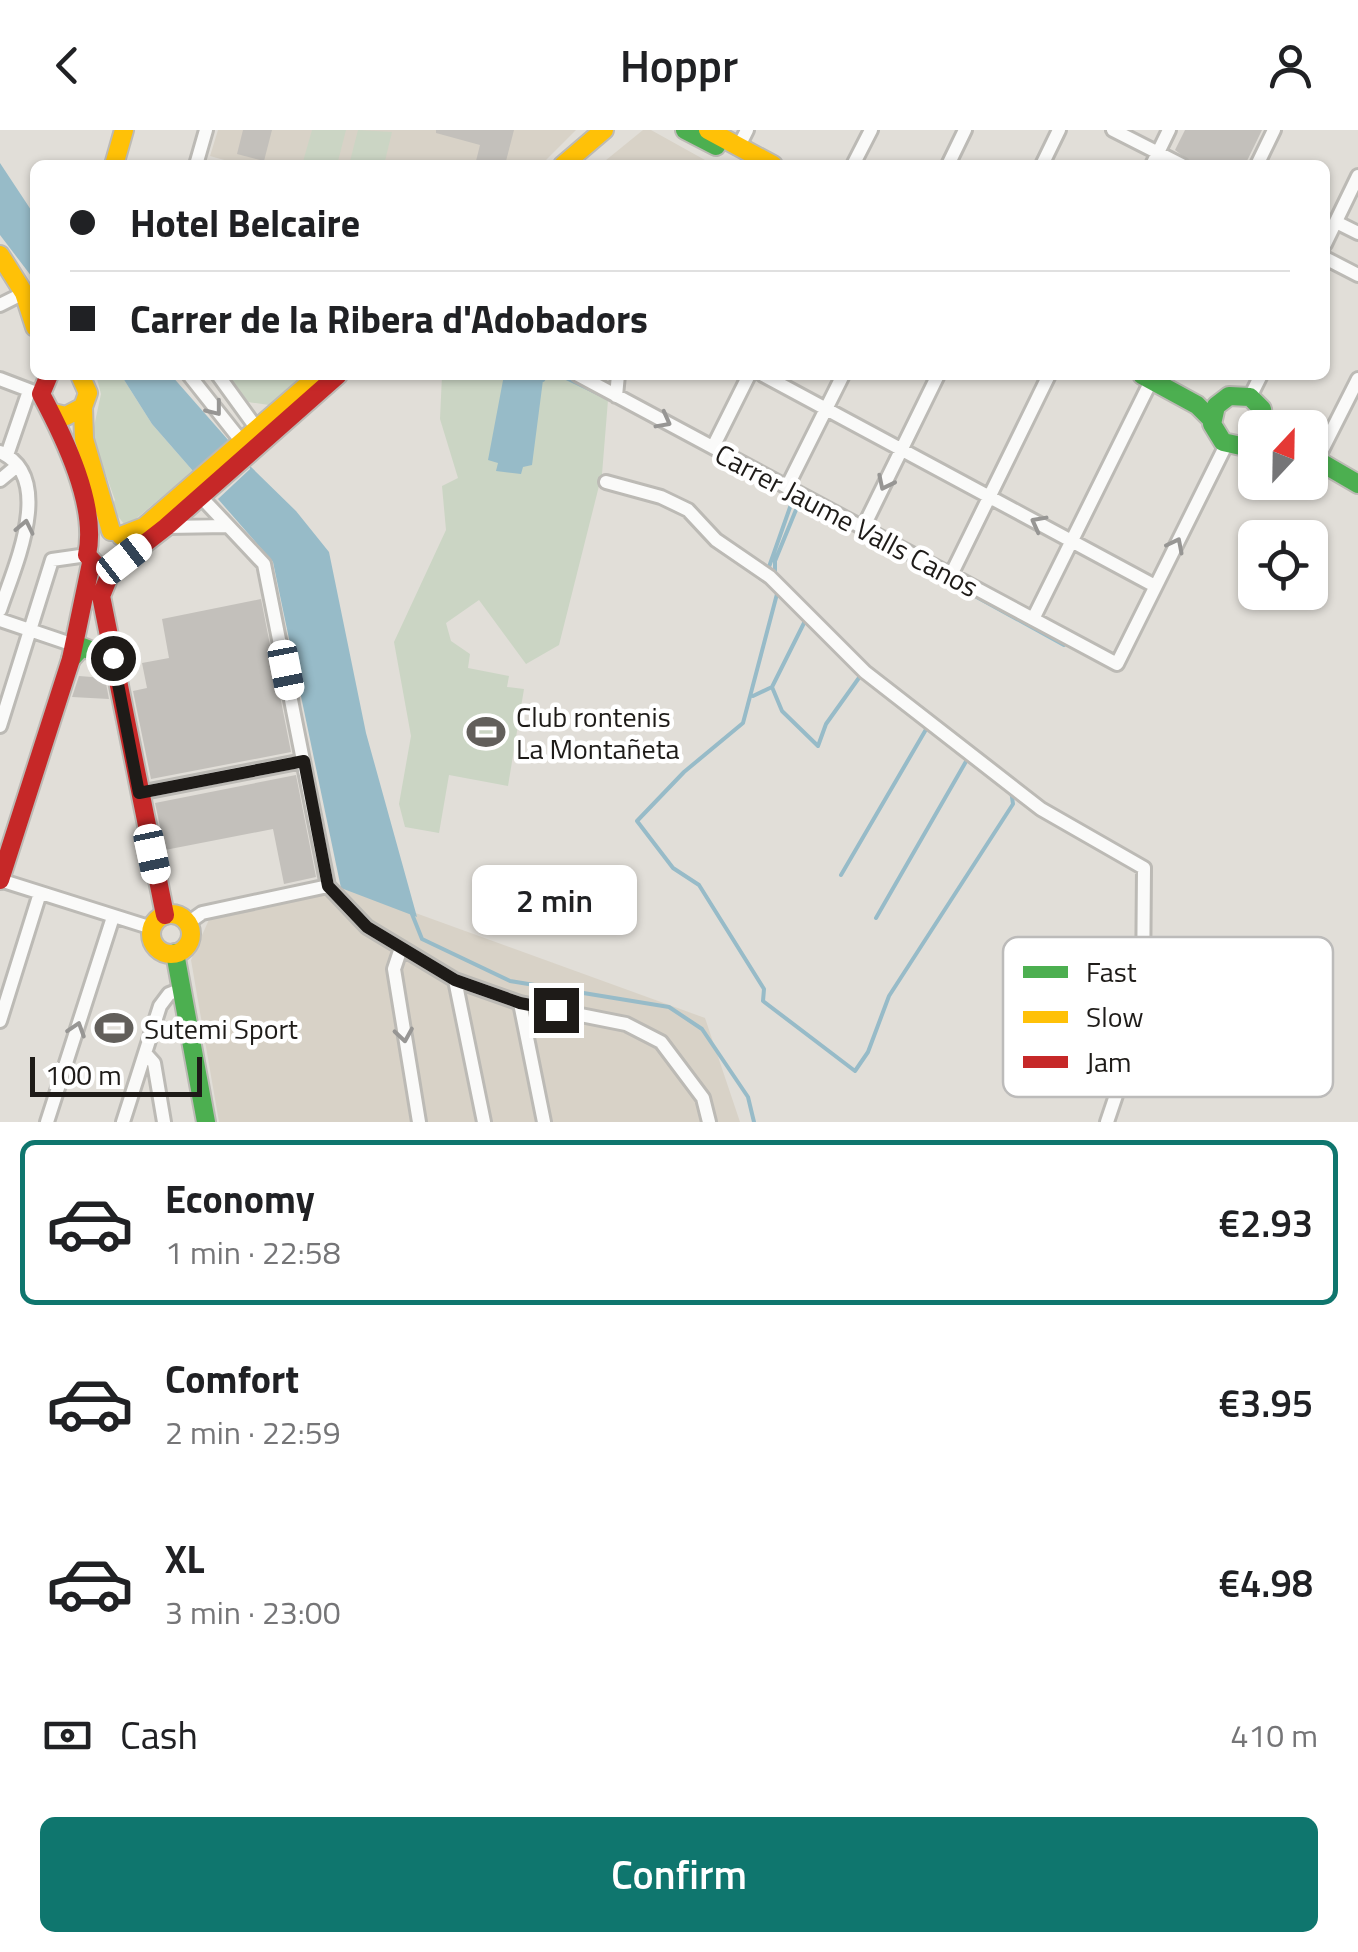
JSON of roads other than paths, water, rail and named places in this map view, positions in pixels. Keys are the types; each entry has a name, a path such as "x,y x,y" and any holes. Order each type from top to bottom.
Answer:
{"street":[{"path":"115,160 124,130"},
{"path":"200,160 206,130"},
{"path":"585,160 620,130"},
{"path":"686,130 742,149"},
{"path":"708,130 742,149"},
{"path":"856,160 871,130"},
{"path":"950,160 965,130"},
{"path":"1044,160 1059,130"},
{"path":"1113,130 1155,159 1169,130"},
{"path":"1259,160 1274,130"},
{"path":"568,160 595,133"},
{"path":"1330,232 1358,176"},
{"path":"1336,222 1358,233"},
{"path":"0,254 30,298 0,306"},
{"path":"1330,261 1358,275"},
{"path":"0,379 42,382"},
{"path":"82,380 88,393 83,407 84,440 116,534 126,547 100,596 139,793 158,922 157,947 175,953"},
{"path":"193,380 241,449"},
{"path":"222,380 257,429"},
{"path":"90,552 100,569 118,564 166,527 257,429 314,380"},
{"path":"241,449 331,380"},
{"name":"Carrer Jaume Valls Canos","path":"587,380 1117,664 1155,586"},
{"path":"616,396 618,380"},
{"path":"712,447 746,380"},
{"path":"772,380 1155,586 1226,445"},
{"path":"787,487 840,380"},
{"path":"863,528 936,380"},
{"path":"951,575 1047,380"},
{"path":"1033,619 1151,380"},
{"path":"1159,380 1197,404 1212,419 1215,434 1226,445 1238,447"},
{"path":"1164,380 1220,401"},
{"path":"1250,397 1258,380"},
{"path":"1328,433 1358,380"},
{"path":"42,382 69,445 90,552 75,650 0,880 112,916 158,922 178,915 188,922 190,941 175,953"},
{"path":"0,610 27,526 30,496 17,466 3,454 42,382"},
{"path":"1212,419 1220,401 1234,395 1250,397 1262,410"},
{"path":"53,413 66,416 83,407"},
{"path":"0,480 17,466"},
{"path":"1328,470 1358,484"},
{"path":"1328,474 1358,496"},
{"path":"606,482 660,497 688,510 716,540 770,577 865,672 1041,809 1144,868 1143,937"},
{"path":"90,552 100,531 116,534 144,527 202,490"},
{"path":"202,490 228,526 264,564 328,886 367,927 455,980 520,1003 626,1024 661,1042 704,1098 709,1122"},
{"path":"166,527 228,526"},
{"path":"0,726 52,560 90,552"},
{"path":"84,601 113,658"},
{"path":"75,650 96,630 103,612"},
{"path":"0,620 75,650 96,649 113,658"},
{"path":"139,793 304,761"},
{"path":"188,922 202,913 328,886"},
{"path":"0,1021 40,894"},
{"path":"48,1122 112,916"},
{"path":"401,948 394,969 419,1122"},
{"path":"175,953 206,1122"},
{"path":"455,980 484,1122"},
{"path":"123,1122 160,1006 168,994 182,989"},
{"path":"520,1003 544,1122"},
{"path":"145,1053 154,1063 164,1122"},
{"path":"1108,1122 1116,1097"}],"water":[{"path":"0,163 30,208 30,274 0,235"},
{"path":"124,380 175,380 229,441 193,471 152,424"},
{"path":"503,380 543,380 532,465 523,467 521,474 496,471 498,463 488,460"},
{"path":"249,465 296,511 329,552 366,733 417,917 341,888 273,562 218,499 250,469"}],"waterway":[{"path":"570,380 620,404"},
{"path":"760,578 764,581 794,496"},
{"path":"775,576 775,561 800,500"},
{"path":"875,541 1064,645"},
{"path":"776,590 810,626"},
{"path":"777,594 743,723 684,772 637,821 673,868 699,885 764,989 763,1001 855,1071 868,1052 889,996 1013,804 1011,790"},
{"path":"753,696 772,687 805,621"},
{"path":"772,687 782,711 818,746 826,724 861,675"},
{"path":"841,875 928,726"},
{"path":"876,918 968,758"},
{"path":"412,914 422,939 510,981 669,1007 702,1029 748,1097 754,1122"}],"place":[{"name":"Club rontenis La Montañeta","path":"486,732"},
{"name":"Sutemi Sport","path":"114,1028"}]}
